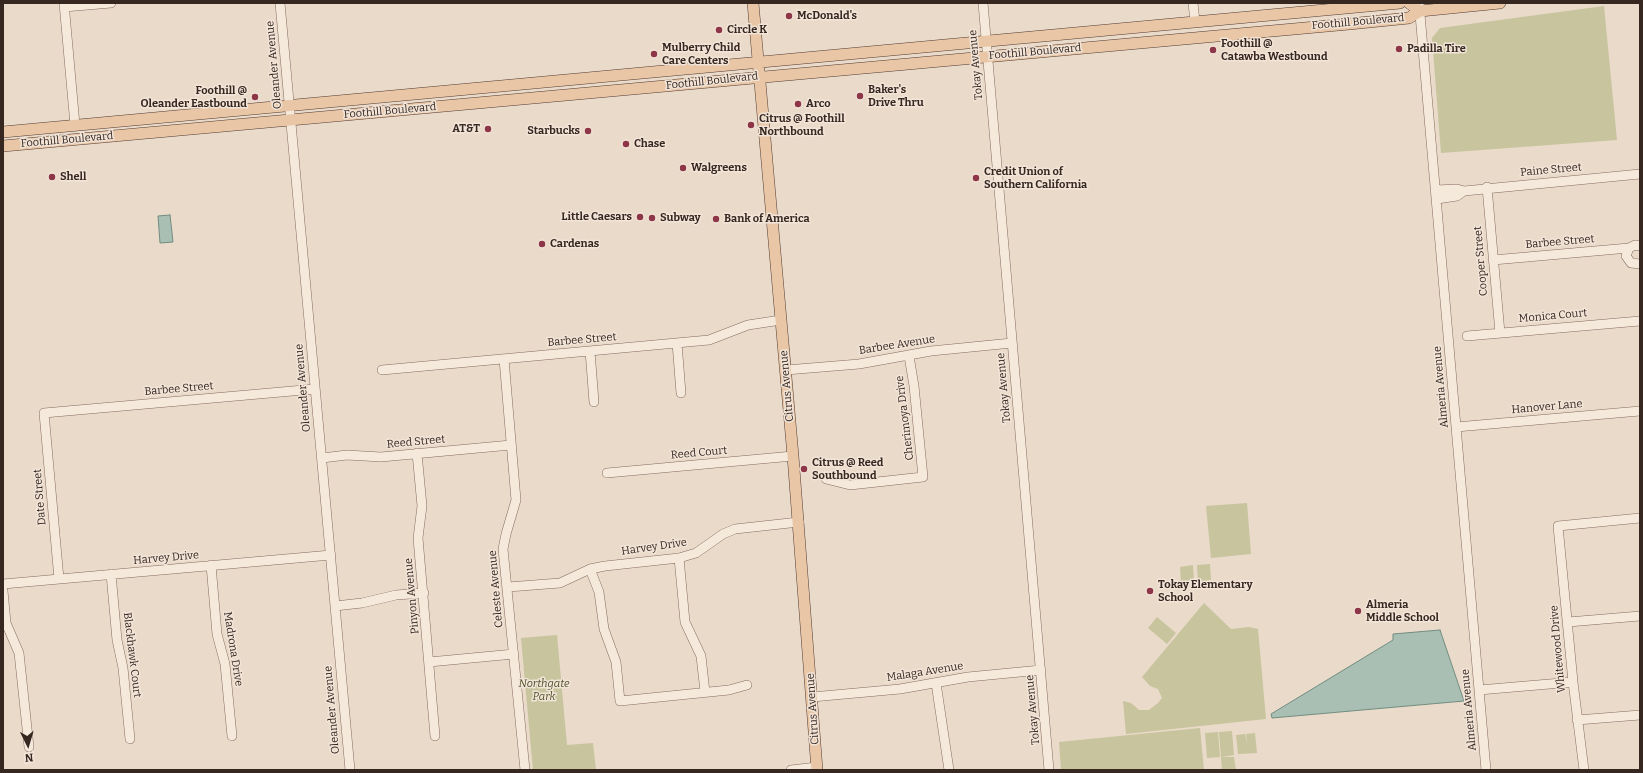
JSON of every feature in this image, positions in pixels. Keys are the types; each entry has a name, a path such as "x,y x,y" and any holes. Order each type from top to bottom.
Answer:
{"main road":[{"name":"Citrus Avenue","path":"753,3 794,456 817,769"},
{"name":"Foothill Boulevard","path":"3,132 1400,3"},
{"name":"Foothill Boulevard","path":"1409,3 1420,7 1500,3"},
{"name":"Foothill Boulevard","path":"3,146 1409,18 1420,7"},
{"path":"504,101 507,95 512,93 564,88 575,80"}],"street":[{"path":"75,125 64,5 112,3"},
{"name":"Oleander Avenue","path":"280,3 350,770"},
{"name":"Tokay Avenue","path":"984,3 987,56 1049,770"},
{"path":"1193,3 1195,22"},
{"name":"Almeria Avenue","path":"1420,7 1486,770"},
{"name":"Paine Street","path":"1437,194 1457,196 1464,191 1487,187 1640,174"},
{"name":"Cooper Street","path":"1487,187 1500,333"},
{"name":"Barbee Street","path":"1493,260 1629,248 1635,245 1640,246"},
{"path":"1629,248 1626,253 1627,259 1631,264 1640,264"},
{"name":"Barbee Street","path":"382,370 709,340 748,325 781,320"},
{"name":"Monica Court","path":"1467,336 1640,320"},
{"name":"Barbee Avenue","path":"786,370 859,364 931,351 1012,343"},
{"path":"677,344 681,393"},
{"path":"590,351 594,402"},
{"name":"Cherimoya Drive","path":"826,479 850,485 923,478 914,386 908,356"},
{"name":"Celeste Avenue","path":"504,359 516,500 506,534 504,549 525,770"},
{"name":"Barbee Street","path":"44,413 315,389"},
{"name":"Hanover Lane","path":"1456,427 1640,411"},
{"name":"Date Street","path":"44,413 59,579"},
{"name":"Reed Street","path":"322,458 346,455 381,457 512,446"},
{"name":"Pinyon Avenue","path":"417,453 422,506 418,538 424,592 435,736"},
{"name":"Reed Court","path":"607,473 794,456"},
{"name":"Whitewood Drive","path":"1584,770 1582,740 1577,720 1558,526 1640,518"},
{"name":"Harvey Drive","path":"508,587 560,583 590,569 678,558 696,553 723,534 735,529 799,522"},
{"name":"Harvey Drive","path":"3,584 331,555"},
{"path":"678,558 685,622 701,656 705,692"},
{"name":"Madrona Drive","path":"211,565 217,634 225,664 232,736"},
{"path":"590,569 598,592 604,629 616,662 620,701 729,690 747,685"},
{"name":"Blackhawk Court","path":"111,574 117,640 123,668 130,740"},
{"path":"3,591 6,623 19,653 29,748"},
{"path":"335,606 369,602 396,595 424,592"},
{"path":"1568,622 1640,616"},
{"path":"429,662 514,654"},
{"name":"Malaga Avenue","path":"812,697 900,689 968,677 1041,670"},
{"path":"936,682 949,770"},
{"path":"1479,690 1573,682"},
{"path":"1577,720 1640,715"},
{"path":"791,770 817,769"}],"green space":[{"path":"1604,6 1617,140 1441,153 1432,38 1440,28"},
{"path":"1247,503 1251,554 1211,558 1206,506"},
{"path":"1210,564 1211,580 1198,582 1197,565"},
{"path":"1193,565 1194,582 1181,583 1180,567"},
{"path":"1204,603 1231,629 1249,627 1258,629 1266,719 1126,734 1123,701 1131,703 1139,710 1149,710 1158,703 1162,698 1158,689 1150,686 1142,677"},
{"path":"1157,617 1176,633 1167,644 1148,628"},
{"name":"Northgate Park","path":"557,635 567,745 593,743 596,770 533,770 521,638"},
{"path":"1200,728 1204,770 1061,770 1059,742"},
{"path":"1232,731 1234,755 1221,757 1219,732"},
{"path":"1218,732 1220,757 1207,758 1205,733"},
{"path":"1255,733 1257,753 1238,754 1236,735 1245,734 1247,744 1246,734"},
{"path":"1221,757 1234,757 1236,770 1222,770"}],"shaded area":[{"path":"170,215 173,242 160,243 158,216"},
{"path":"1440,630 1464,701 1272,718 1271,714 1393,640 1393,634"}],"place":[{"name":"McDonald's","path":"789,16"},
{"name":"Circle K","path":"719,30"},
{"name":"Padilla Tire","path":"1399,49"},
{"name":"Foothill @ Catawba Westbound","path":"1213,50"},
{"name":"Mulberry Child Care Centers","path":"654,54"},
{"name":"Baker's Drive Thru","path":"860,96"},
{"name":"Foothill @ Oleander Eastbound","path":"255,97"},
{"name":"Arco","path":"798,104"},
{"name":"Citrus @ Foothill Northbound","path":"751,125"},
{"name":"AT&T","path":"488,129"},
{"name":"Starbucks","path":"588,131"},
{"name":"Chase","path":"626,144"},
{"name":"Walgreens","path":"683,168"},
{"name":"Shell","path":"52,177"},
{"name":"Credit Union of Southern California","path":"976,178"},
{"name":"Little Caesars","path":"640,217"},
{"name":"Subway","path":"652,218"},
{"name":"Bank of America","path":"716,219"},
{"name":"Cardenas","path":"542,244"},
{"name":"Citrus @ Reed Southbound","path":"804,469"},
{"name":"Tokay Elementary School","path":"1150,591"},
{"name":"Almeria Middle School","path":"1358,611"}]}
